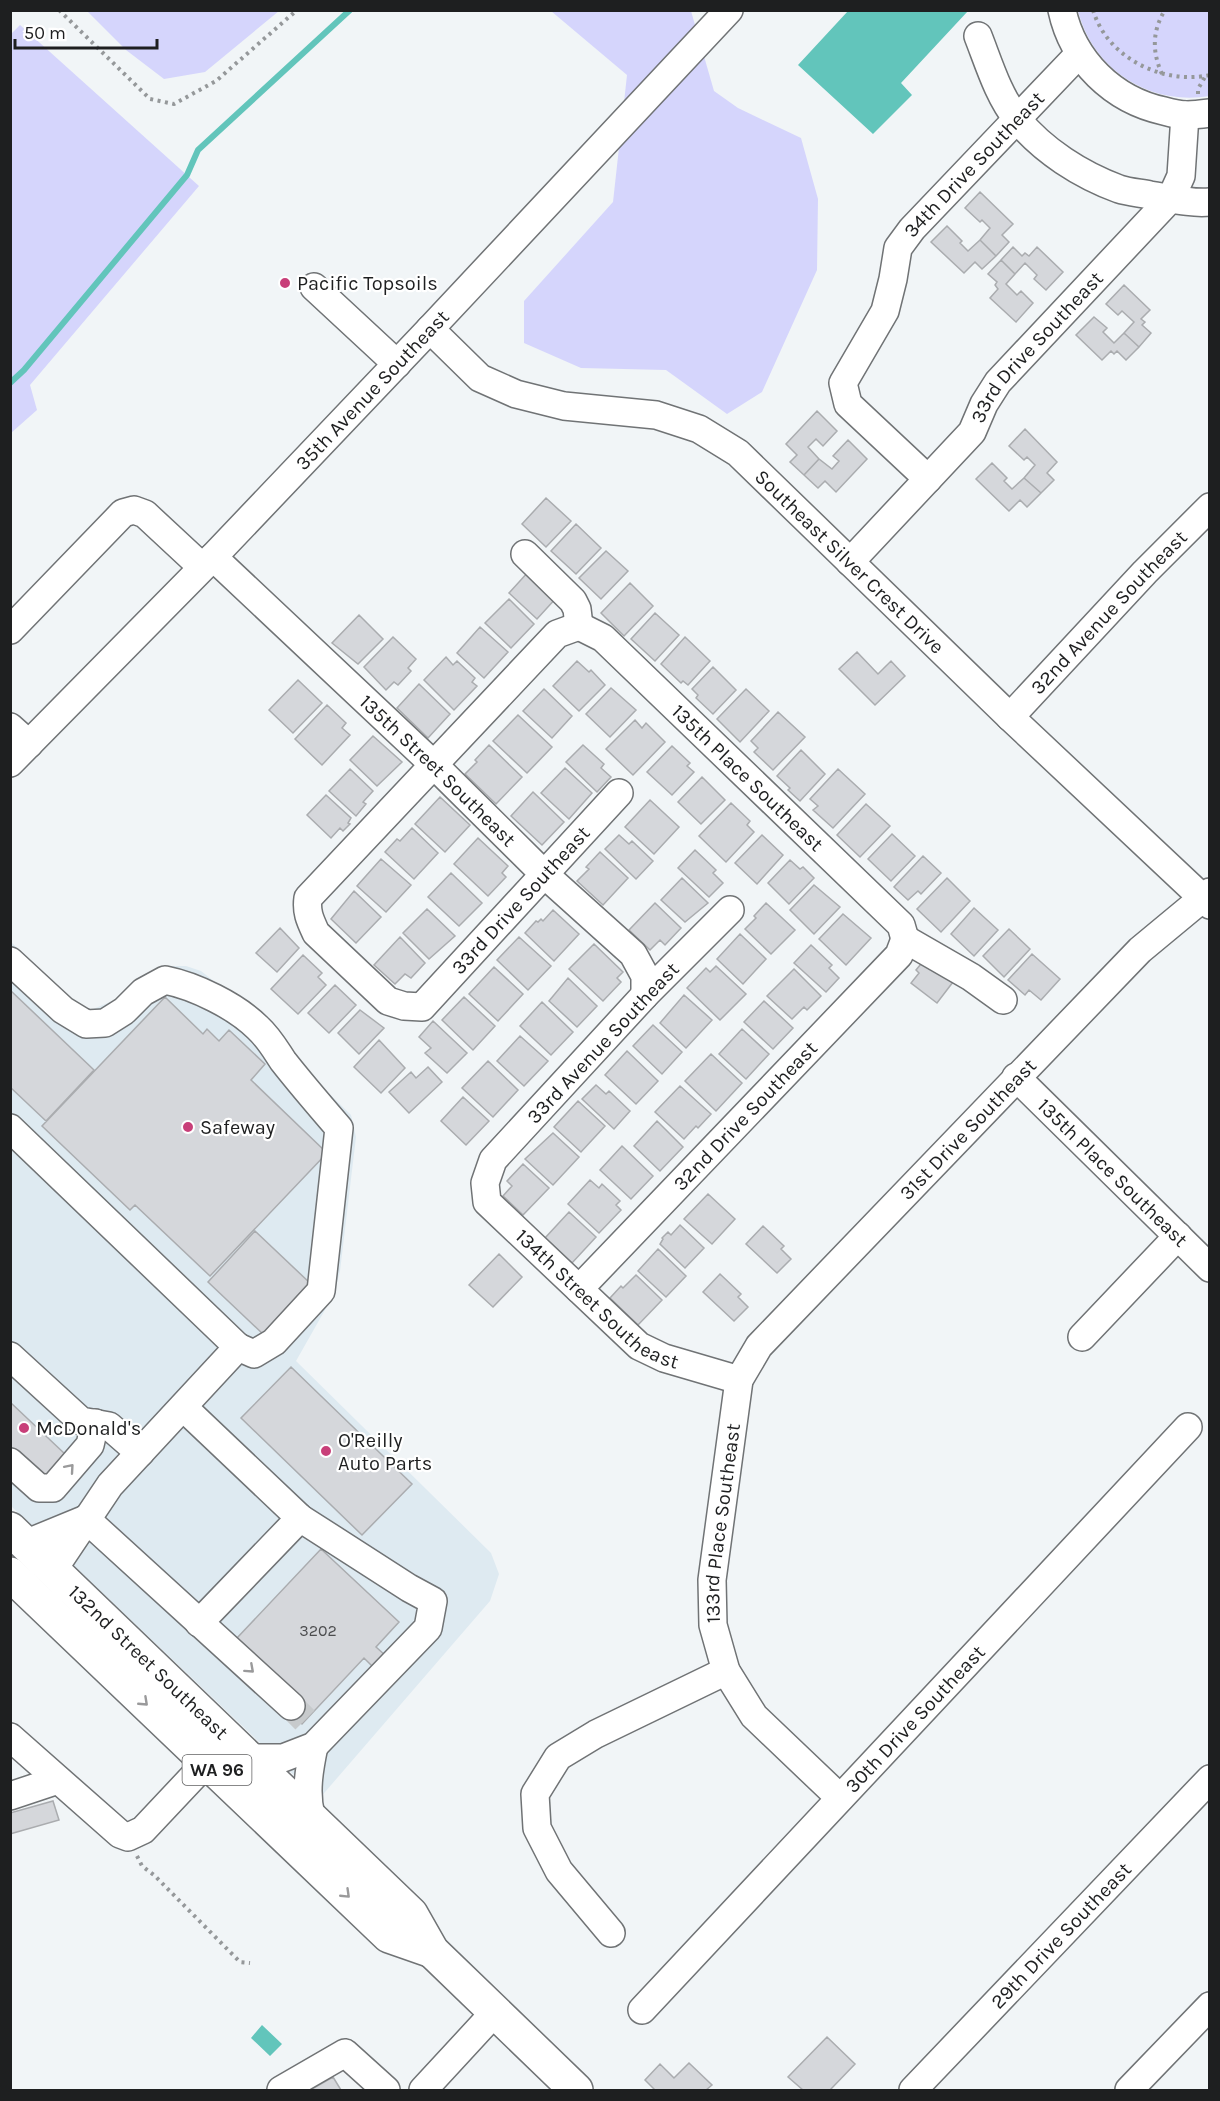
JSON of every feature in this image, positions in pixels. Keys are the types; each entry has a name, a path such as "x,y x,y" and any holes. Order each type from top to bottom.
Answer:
{"main road":[{"name":"132nd Street Southeast","path":"14,1561 53,1570 411,1914 432,1951 576,2091"},
{"name":"132nd Street Southeast","path":"14,1561 207,1762 389,1936 432,1951"},
{"path":"14,1561 125,1661 134,1666 150,1663"},
{"path":"207,1762 226,1765 243,1774 324,1850 330,1853 349,1854"}],"street":[{"name":"35th Avenue Southeast","path":"17,745 208,562 729,10"},
{"path":"1062,10 1065,27 1079,54 1107,86 1143,107 1197,114"},
{"path":"978,36 997,86 1017,119 1045,147 1079,171 1121,189 1209,202"},
{"name":"34th Drive Southeast","path":"928,479 848,404 843,383 885,311 898,248 912,229 1079,54"},
{"name":"33rd Drive Southeast","path":"850,562 972,432 984,404 998,382 1170,198 1181,176 1197,114"},
{"path":"314,287 397,364"},
{"name":"Southeast Silver Crest Drive","path":"430,329 480,378 516,394 564,406 656,415 699,429 738,453 1010,717 1207,899"},
{"name":"32nd Avenue Southeast","path":"1010,717 1209,507"},
{"name":"135th Street Southeast","path":"10,630 123,513 134,510 145,514 208,562 433,764 544,874 633,954 645,976 645,995"},
{"path":"433,764 557,634 579,626 577,609 573,601 525,554"},
{"name":"135th Place Southeast","path":"579,626 603,638 902,925 905,939"},
{"name":"33rd Drive Southeast","path":"433,764 308,897 306,909 316,933 388,1001 404,1006 422,1007 618,793"},
{"name":"31st Drive Southeast","path":"739,1380 759,1346 1016,1077 1140,950 1207,899"},
{"name":"33rd Avenue Southeast","path":"485,1183 493,1160 645,995 730,910"},
{"path":"905,939 971,976 1003,1000"},
{"name":"32nd Drive Southeast","path":"579,1289 899,955 905,939"},
{"path":"10,961 63,1010 86,1024 105,1023 124,1011 143,992 165,980 186,984 217,999 256,1026 272,1042 282,1059 339,1128 321,1291 268,1346 254,1354 238,1347 10,1128"},
{"name":"135th Place Southeast","path":"1016,1077 1209,1268"},
{"name":"134th Street Southeast","path":"485,1183 487,1202 639,1346 663,1358 739,1380"},
{"path":"1082,1337 1178,1236"},
{"path":"53,1570 110,1485 238,1347"},
{"path":"10,1356 81,1421 109,1426 140,1453"},
{"name":"133rd Place Southeast","path":"739,1380 712,1580 714,1625 726,1671 754,1716 840,1798"},
{"path":"183,1407 300,1518 433,1601 428,1628 307,1728 283,1758 250,1758"},
{"path":"10,1462 39,1488 53,1488 90,1445 95,1423"},
{"name":"30th Drive Southeast","path":"642,2010 1188,1427"},
{"path":"204,1627 300,1518"},
{"path":"14,1561 86,1519"},
{"path":"86,1519 204,1627 307,1728 309,1767 307,1801 310,1816"},
{"path":"610,1933 559,1871 537,1828 536,1794 558,1757 596,1734 726,1671"},
{"path":"10,1737 120,1834 128,1837 143,1830 207,1762"},
{"name":"29th Drive Southeast","path":"913,2091 1209,1779"},
{"path":"10,1797 58,1780"},
{"path":"1129,2091 1209,2006"},
{"path":"423,2091 495,2012"},
{"path":"281,2091 345,2053 386,2091"}],"path":[{"path":"59,10 150,99 174,104 216,81 297,10"},
{"path":"1093,10 1110,42 1133,61 1172,77 1209,75"},
{"path":"1163,74 1157,63 1154,43 1158,23 1165,10"},
{"path":"128,1837 142,1866 154,1875 240,1962 250,1963"}],"shaded area":[{"path":"87,11 279,11 205,72 164,79 126,50"},
{"path":"551,11 691,11 714,91 738,108 801,138 818,199 817,270 762,392 727,414 666,370 581,368 524,343 524,301 613,202 627,75"},
{"path":"848,11 968,11 901,83 912,95 873,134 798,65"},
{"path":"1078,11 1209,11 1209,96 1187,98 1166,95 1146,89 1127,79 1096,51"},
{"path":"20,25 199,186 30,385 37,410 11,433 10,35"},
{"path":"10,941 80,1007 91,1010 117,999 157,970 170,966 186,966 201,971 230,994 252,1006 286,1040 305,1070 351,1115 356,1137 340,1271 334,1294 296,1361 491,1553 499,1574 490,1601 319,1799 11,1506"},
{"path":"262,2025 282,2044 270,2056 251,2038"}],"building":[{"path":"980,192 1013,224 1002,235 1009,242 996,256 980,240 990,228 965,208"},
{"path":"947,226 962,241 960,243 968,251 980,240 996,256 982,269 975,262 964,273 931,242"},
{"path":"1013,247 1022,256 1025,253 1029,256 1037,247 1063,272 1046,290 1034,279 1037,275 1025,263 1015,274 1001,260"},
{"path":"1001,260 1015,274 1006,284 1017,295 1021,291 1033,303 1016,322 990,298 998,289 995,285 997,282 988,274"},
{"path":"1124,285 1150,310 1141,319 1145,322 1142,325 1151,333 1139,347 1124,333 1134,322 1122,311 1118,315 1106,304"},
{"path":"1094,317 1107,328 1103,332 1114,343 1124,333 1139,347 1126,360 1117,351 1114,354 1111,351 1102,360 1076,335"},
{"path":"817,411 837,431 823,446 816,439 808,447 819,459 804,475 790,462 797,455 786,444"},
{"path":"1025,429 1057,462 1047,473 1054,480 1041,493 1024,478 1035,465 1027,457 1024,460 1009,446"},
{"path":"848,440 867,459 836,492 825,481 818,488 804,475 819,459 832,469 839,461 833,456"},
{"path":"992,463 1007,478 1004,481 1012,489 1024,478 1041,493 1027,507 1020,500 1009,511 976,479"},
{"path":"546,498 571,521 546,547 522,524"},
{"path":"576,524 601,548 576,574 551,551"},
{"path":"606,551 628,571 601,599 579,578"},
{"path":"529,571 557,597 537,619 509,593"},
{"path":"630,583 653,606 624,636 601,613"},
{"path":"509,599 534,624 511,648 485,623"},
{"path":"655,613 679,635 655,661 631,639"},
{"path":"359,615 383,639 358,664 332,643"},
{"path":"480,627 508,652 484,678 457,653"},
{"path":"393,637 416,659 408,668 411,671 398,685 394,682 386,690 364,667"},
{"path":"685,637 710,661 688,685 683,681 681,683 661,664"},
{"path":"857,652 878,674 891,661 905,676 875,705 839,669"},
{"path":"446,657 453,665 457,661 475,678 472,682 477,686 454,710 424,680"},
{"path":"577,661 589,672 591,670 605,685 579,711 553,686"},
{"path":"713,667 736,690 713,714 696,698 698,695 692,689"},
{"path":"298,680 322,703 293,733 269,710"},
{"path":"419,684 450,714 428,738 397,708"},
{"path":"611,688 636,710 610,737 586,714"},
{"path":"544,689 572,716 552,738 523,711"},
{"path":"746,689 769,711 740,742 717,719"},
{"path":"327,705 346,723 342,728 350,735 322,765 295,739"},
{"path":"778,712 805,737 773,770 754,752 758,748 751,741"},
{"path":"518,715 552,747 527,773 493,741"},
{"path":"635,720 642,728 646,723 665,742 633,775 606,749"},
{"path":"373,736 402,762 377,786 350,760"},
{"path":"489,745 522,777 496,804 465,774"},
{"path":"583,745 604,764 601,768 611,777 597,792 566,762"},
{"path":"672,746 690,763 687,766 694,772 672,795 647,772"},
{"path":"801,750 825,774 800,801 777,776"},
{"path":"565,768 592,793 569,819 541,793"},
{"path":"350,769 373,791 363,802 366,804 356,816 329,791"},
{"path":"838,769 865,794 833,828 813,810 818,806 810,799"},
{"path":"702,777 725,800 701,824 678,802"},
{"path":"533,792 564,822 542,845 511,816"},
{"path":"326,795 351,818 348,823 350,824 343,831 340,828 331,838 307,815"},
{"path":"440,797 470,825 445,852 415,824"},
{"path":"650,800 679,827 654,854 625,827"},
{"path":"731,803 750,821 747,825 754,832 726,862 699,836"},
{"path":"866,804 890,826 860,857 837,835"},
{"path":"412,828 438,853 414,879 385,852"},
{"path":"892,834 915,856 891,881 868,859"},
{"path":"619,835 629,844 632,841 653,861 636,879 605,849"},
{"path":"762,835 783,855 757,884 735,863"},
{"path":"478,838 508,866 502,873 506,877 488,896 454,864"},
{"path":"695,850 716,870 713,873 723,883 709,897 678,868"},
{"path":"600,852 628,878 603,905 577,881 589,869 586,867"},
{"path":"923,856 941,873 921,894 918,891 908,900 894,887"},
{"path":"381,859 411,885 386,912 357,886"},
{"path":"790,860 800,869 803,867 814,878 789,904 768,883"},
{"path":"451,873 482,903 459,926 428,897"},
{"path":"682,878 708,903 685,922 661,900"},
{"path":"947,878 970,901 941,932 917,909"},
{"path":"814,885 840,907 814,934 790,910"},
{"path":"354,891 381,917 356,943 331,919"},
{"path":"655,903 681,928 665,945 660,940 650,950 629,930"},
{"path":"766,903 795,930 771,954 745,929"},
{"path":"974,908 998,930 974,956 951,934"},
{"path":"427,909 455,936 429,959 403,933"},
{"path":"553,910 579,934 554,961 525,933 536,921 541,919 543,921"},
{"path":"843,914 871,938 846,965 819,939"},
{"path":"280,928 299,948 277,972 256,953"},
{"path":"1009,929 1030,949 1004,977 983,956"},
{"path":"740,934 766,959 743,984 717,959"},
{"path":"400,937 425,963 411,978 405,974 395,984 374,965"},
{"path":"519,937 551,966 528,990 497,960"},
{"path":"594,944 623,972 617,978 621,982 603,1001 569,969"},
{"path":"811,945 832,965 829,968 839,978 826,992 794,963"},
{"path":"1032,954 1060,979 1041,1000 1029,990 1025,995 1008,980"},
{"path":"303,955 322,973 318,977 326,985 298,1014 271,989"},
{"path":"925,959 953,982 937,1003 911,983 919,973 916,970"},
{"path":"716,966 746,994 720,1020 687,988 706,968 710,972"},
{"path":"494,967 523,994 498,1021 469,994"},
{"path":"794,969 821,996 807,1010 804,1007 792,1019 767,996"},
{"path":"568,978 597,1006 577,1027 549,1001"},
{"path":"335,985 356,1005 329,1033 308,1013"},
{"path":"10,990 94,1070 46,1121 10,1087"},
{"path":"684,995 712,1020 686,1048 660,1023"},
{"path":"165,997 203,1034 207,1029 219,1041 229,1030 265,1064 251,1080 327,1153 210,1276 135,1205 130,1210 42,1126"},
{"path":"464,997 495,1026 473,1050 442,1020"},
{"path":"764,1001 793,1028 773,1049 744,1022"},
{"path":"542,1002 573,1032 551,1055 520,1026"},
{"path":"360,1010 384,1028 359,1054 338,1033"},
{"path":"433,1021 467,1053 447,1073 425,1053 431,1048 419,1037"},
{"path":"653,1025 682,1052 662,1074 633,1046"},
{"path":"742,1029 769,1054 746,1079 719,1054"},
{"path":"520,1036 548,1061 524,1086 497,1061"},
{"path":"379,1040 405,1068 381,1093 354,1067"},
{"path":"627,1051 658,1081 636,1104 605,1075"},
{"path":"711,1054 742,1083 716,1111 685,1081"},
{"path":"488,1061 518,1090 493,1117 462,1088"},
{"path":"428,1067 442,1082 409,1113 389,1092 411,1072 416,1078"},
{"path":"596,1085 606,1094 609,1091 630,1111 614,1129 582,1099"},
{"path":"680,1086 711,1114 684,1139 655,1112"},
{"path":"463,1097 489,1121 466,1145 441,1121"},
{"path":"578,1101 605,1126 581,1152 554,1127"},
{"path":"657,1121 683,1147 660,1171 634,1146"},
{"path":"553,1133 579,1157 553,1185 525,1159"},
{"path":"622,1146 653,1176 631,1199 600,1170"},
{"path":"523,1164 549,1188 523,1215 503,1196 512,1186 507,1181"},
{"path":"590,1180 599,1188 602,1184 620,1201 616,1205 621,1210 599,1233 568,1204"},
{"path":"708,1194 735,1219 712,1244 684,1219"},
{"path":"569,1212 596,1237 572,1263 545,1238"},
{"path":"680,1225 704,1248 685,1268 660,1244 668,1232 671,1235"},
{"path":"763,1226 784,1246 781,1249 791,1259 777,1273 746,1244"},
{"path":"255,1231 311,1284 264,1335 208,1282"},
{"path":"658,1249 686,1276 666,1297 638,1271"},
{"path":"499,1254 522,1277 493,1307 469,1285"},
{"path":"720,1274 741,1294 738,1297 748,1307 734,1321 703,1292"},
{"path":"636,1275 662,1300 638,1325 610,1298"},
{"name":"O'Reilly Auto Parts","path":"291,1367 412,1484 362,1535 241,1418"},
{"name":"McDonald's","path":"10,1402 66,1455 43,1479 10,1454"},
{"path":"321,1549 399,1622 376,1647 386,1656 374,1668 364,1658 302,1724 287,1710 300,1697 237,1638"},
{"path":"53,1801 59,1820 10,1834 10,1813"},
{"path":"827,2037 855,2064 830,2090 803,2090 788,2077"},
{"path":"689,2063 712,2085 706,2090 655,2090 645,2080 660,2064 674,2078"},
{"path":"333,2077 341,2090 310,2090"}],"waterway":[{"path":"10,383 24,370 187,175 198,150 350,10"}],"tunnel":[{"path":"291,1706 305,1720"}],"place":[{"name":"Pacific Topsoils","path":"285,283"},
{"name":"Safeway","path":"188,1127"},
{"name":"McDonald's","path":"24,1428"},
{"name":"O'Reilly Auto Parts","path":"326,1451"}]}
